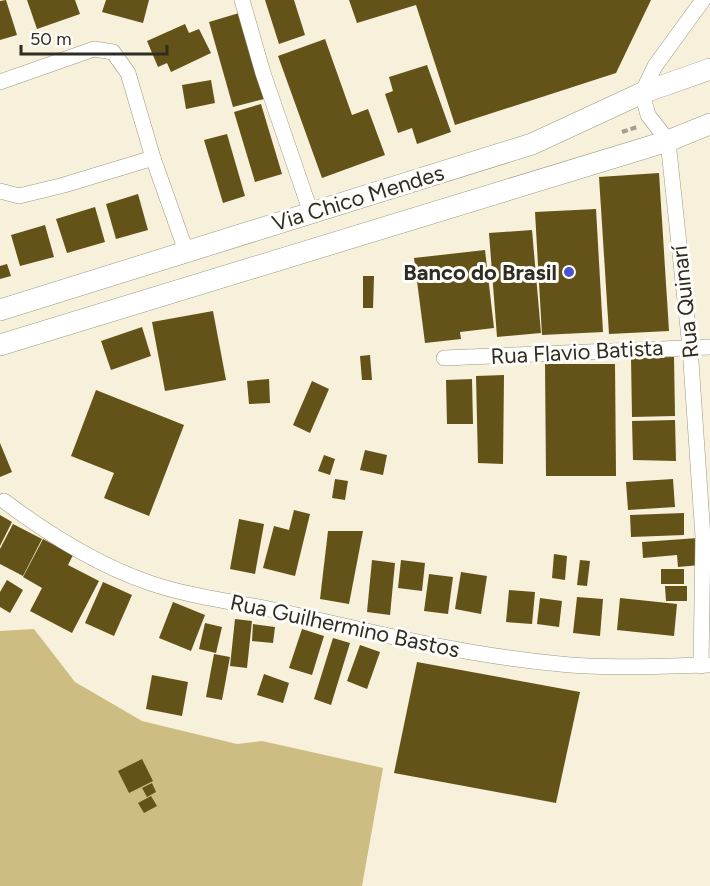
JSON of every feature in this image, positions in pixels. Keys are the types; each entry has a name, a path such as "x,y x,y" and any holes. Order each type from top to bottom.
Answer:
{"main road":[{"name":"Via Chico Mendes","path":"0,310 532,144 642,93 710,69"},
{"name":"Via Chico Mendes","path":"0,345 668,141 710,124"}],"street":[{"path":"242,0 311,213"},
{"path":"704,0 710,14"},
{"path":"668,141 648,115 642,93 655,66 704,0"},
{"path":"0,82 94,49 113,52 128,73 153,159 186,251"},
{"name":"Rua Quinarí","path":"668,141 690,347 704,537 706,665"},
{"path":"0,191 19,196 153,159"},
{"name":"Rua Flavio Batista","path":"444,358 710,347"},
{"name":"Rua Guilhermino Bastos","path":"4,501 38,525 122,573 152,584 205,597 473,652 536,661 593,666 706,665"}],"shaded area":[{"path":"34,629 75,682 142,721 237,744 262,741 383,768 362,886 0,886 0,631"}],"building":[{"path":"6,0 17,35 0,40 0,1"},
{"path":"27,0 75,0 80,14 37,29"},
{"path":"106,0 149,0 143,23 102,12"},
{"path":"265,0 294,0 305,35 279,44"},
{"path":"349,0 651,0 616,73 455,125 416,5 357,23"},
{"path":"239,13 264,99 233,107 209,22"},
{"path":"185,24 189,33 199,29 211,53 171,72 167,63 158,67 147,41"},
{"path":"325,39 352,115 368,109 385,155 322,178 278,56"},
{"path":"427,65 451,132 417,144 412,128 398,133 385,94 393,91 389,77"},
{"path":"211,80 215,103 186,109 182,85"},
{"path":"261,104 282,174 255,182 234,112"},
{"path":"227,134 245,196 223,203 204,140"},
{"path":"659,173 669,331 609,334 599,177"},
{"path":"138,194 148,230 116,239 106,204"},
{"path":"95,207 105,242 67,253 56,219"},
{"name":"Banco do Brasil","path":"596,209 603,332 542,335 535,212"},
{"path":"45,225 54,257 20,266 11,235"},
{"path":"532,230 541,333 497,337 489,233"},
{"path":"485,250 494,328 460,332 461,339 425,343 414,258"},
{"path":"7,264 11,276 0,279 0,266"},
{"path":"363,276 374,276 373,308 363,308"},
{"path":"213,311 226,380 165,391 152,322"},
{"path":"142,327 151,356 111,370 101,341"},
{"path":"370,355 372,380 362,380 360,356"},
{"path":"674,357 675,416 632,417 631,358"},
{"path":"545,364 615,364 616,476 546,476"},
{"path":"504,375 503,464 478,463 476,376"},
{"path":"269,379 270,403 249,404 247,381"},
{"path":"472,379 473,424 447,424 446,380"},
{"path":"312,381 329,389 310,433 293,425"},
{"path":"96,390 184,425 149,516 104,498 114,473 71,456"},
{"path":"675,420 676,461 633,460 632,421"},
{"path":"0,443 12,472 0,477"},
{"path":"365,450 387,455 383,475 360,470"},
{"path":"324,455 335,459 330,475 318,471"},
{"path":"335,479 348,481 345,500 332,498"},
{"path":"673,479 675,507 628,510 626,482"},
{"path":"294,510 310,514 295,576 263,568 274,526 289,530"},
{"path":"684,513 684,535 631,537 630,515"},
{"path":"0,515 12,522 0,546"},
{"path":"239,519 264,524 255,574 230,569"},
{"path":"13,524 42,539 23,576 0,564 0,549"},
{"path":"328,531 363,531 349,604 320,599"},
{"path":"698,538 700,565 678,567 677,555 643,558 642,542"},
{"path":"43,539 73,555 68,565 99,581 72,633 30,611 42,588 23,577"},
{"path":"554,554 567,556 565,580 552,578"},
{"path":"372,560 395,563 390,615 367,612"},
{"path":"401,560 425,563 422,591 398,588"},
{"path":"580,560 590,561 587,586 577,585"},
{"path":"661,569 684,569 684,584 661,584"},
{"path":"461,572 487,576 481,614 455,609"},
{"path":"429,574 453,577 448,614 424,611"},
{"path":"7,580 23,590 10,613 0,607 0,592"},
{"path":"103,582 132,595 114,636 85,623"},
{"path":"665,586 687,586 687,601 666,601"},
{"path":"509,590 535,592 532,624 506,622"},
{"path":"577,597 603,599 600,636 573,633"},
{"path":"540,598 562,601 559,627 537,624"},
{"path":"620,598 677,604 674,636 617,630"},
{"path":"173,602 205,615 191,651 159,638"},
{"path":"235,619 252,621 247,668 230,666"},
{"path":"205,623 222,627 216,653 199,649"},
{"path":"253,624 275,627 273,643 252,641"},
{"path":"302,629 324,636 312,675 289,668"},
{"path":"333,638 350,643 331,705 314,699"},
{"path":"360,645 380,652 367,689 347,681"},
{"path":"214,654 230,657 222,700 206,697"},
{"path":"417,662 580,692 556,803 394,773"},
{"path":"264,674 289,683 283,703 257,695"},
{"path":"152,675 188,682 182,716 146,709"},
{"path":"142,759 153,781 129,793 118,771"},
{"path":"152,783 156,792 147,797 142,788"},
{"path":"151,796 157,806 144,813 138,803"}],"place":[{"name":"Banco do Brasil","path":"569,272"}]}
